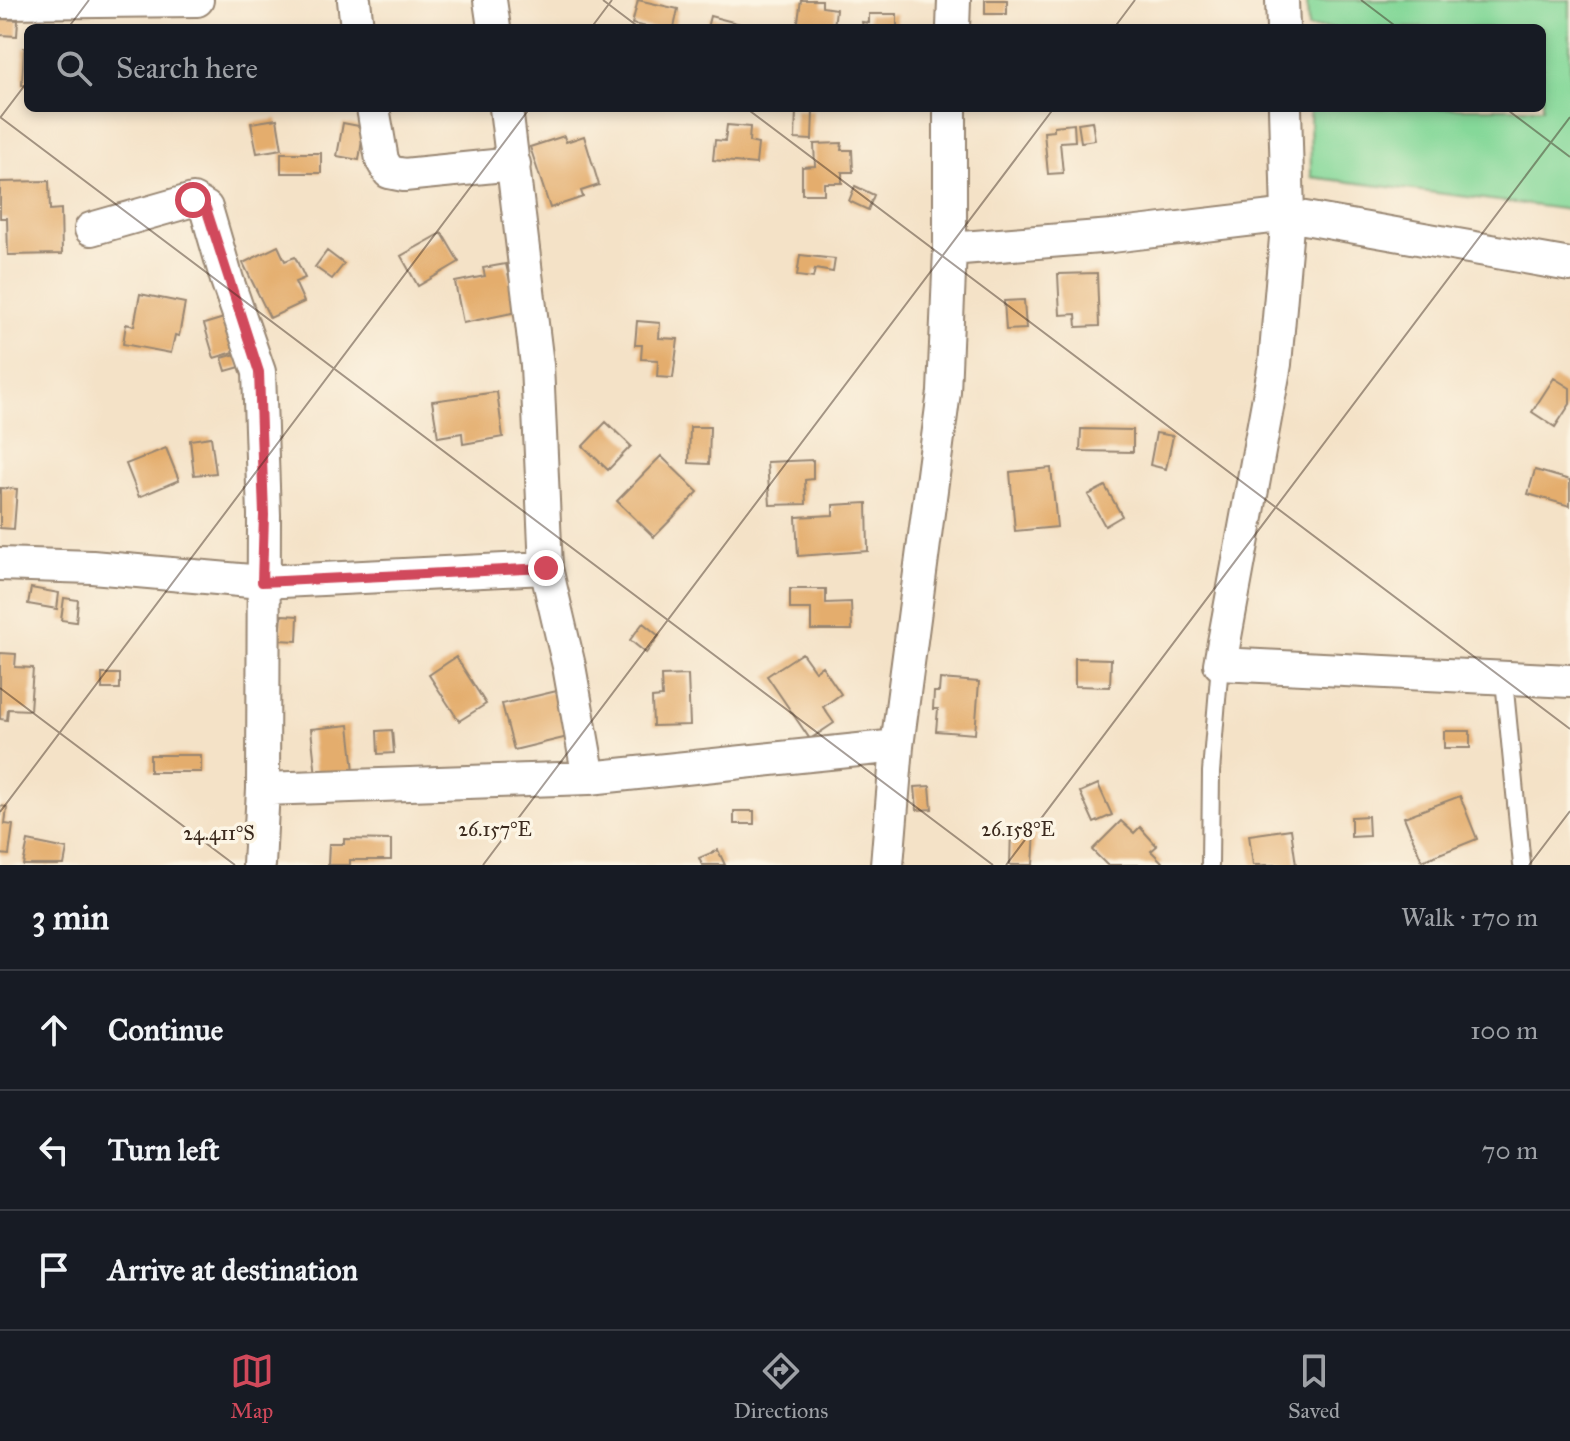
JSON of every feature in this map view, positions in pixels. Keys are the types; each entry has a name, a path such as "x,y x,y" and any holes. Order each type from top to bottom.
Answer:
{"street":[{"path":"0,2 197,0"},
{"path":"354,0 357,24"},
{"path":"490,0 493,24"},
{"path":"953,24 954,0"},
{"path":"1282,0 1283,24"},
{"path":"374,112 382,160 389,172 404,175 514,164"},
{"path":"507,112 537,365 546,568 569,666 589,778"},
{"path":"887,865 897,746 942,407 950,249 950,112"},
{"path":"1285,112 1288,215 1275,364 1220,664 1570,681"},
{"path":"91,229 193,200 206,208 259,372 264,515 263,789 259,865"},
{"path":"950,249 1112,236 1288,215 1570,265"},
{"path":"0,564 92,567 262,582 546,568"},
{"path":"263,789 589,778 897,746"}],"lane":[{"path":"1210,865 1211,772 1220,664"},
{"path":"1504,680 1522,865"}],"green space":[{"path":"1307,0 1570,0 1570,210 1311,177 1310,112 1546,112 1546,24 1308,24"}],"building":[{"path":"638,0 678,9 675,24 632,24"},
{"path":"801,0 822,0 822,7 836,9 834,24 798,24"},
{"path":"985,0 1007,0 1007,14 985,14"},
{"path":"869,14 897,14 897,24 862,24 862,22 869,23"},
{"path":"710,16 741,24 708,24"},
{"path":"0,19 18,20 17,36 0,35"},
{"path":"796,112 813,112 812,140 795,139"},
{"path":"277,119 282,149 257,153 251,123"},
{"path":"1092,121 1095,140 1081,142 1078,123"},
{"path":"343,123 364,127 359,160 337,156"},
{"path":"1074,124 1075,141 1060,142 1063,173 1048,174 1044,132 1054,131 1054,126"},
{"path":"727,125 750,127 749,142 758,144 756,164 713,160 715,140 725,141"},
{"path":"564,136 566,142 584,136 599,185 581,191 583,197 550,208 530,147"},
{"path":"842,143 841,150 852,150 853,172 842,172 842,183 824,183 824,194 802,194 802,167 815,166 814,144"},
{"path":"281,153 321,153 321,173 281,173"},
{"path":"49,181 50,210 61,209 62,254 8,255 7,218 0,218 0,182"},
{"path":"855,186 874,195 868,210 849,201"},
{"path":"442,233 459,262 418,286 401,256"},
{"path":"278,246 285,261 295,257 305,278 295,282 304,302 270,318 243,263"},
{"path":"327,251 344,264 332,279 315,267"},
{"path":"800,255 835,259 833,272 815,269 813,278 797,276"},
{"path":"506,264 517,312 463,323 455,282 485,276 483,268"},
{"path":"1097,273 1099,326 1077,327 1076,314 1060,315 1058,274"},
{"path":"140,294 185,303 179,336 175,335 171,353 123,344 126,324 134,326"},
{"path":"1024,300 1026,329 1006,330 1004,301"},
{"path":"224,318 234,352 214,358 204,324"},
{"path":"637,321 660,323 659,338 678,339 673,378 657,377 658,360 641,359 642,345 635,345"},
{"path":"236,354 240,367 226,371 222,358"},
{"path":"1554,378 1570,388 1570,404 1555,427 1532,412"},
{"path":"497,392 503,437 463,444 462,433 438,437 432,401"},
{"path":"606,422 631,446 608,470 583,446"},
{"path":"690,427 710,427 709,464 689,463"},
{"path":"1081,429 1133,430 1133,452 1080,451"},
{"path":"1156,433 1173,436 1166,469 1150,465"},
{"path":"211,437 216,473 194,475 190,440"},
{"path":"166,448 179,480 139,497 126,464"},
{"path":"661,456 698,492 654,537 617,501"},
{"path":"813,460 813,479 805,480 806,504 770,505 767,462"},
{"path":"1051,468 1057,527 1015,531 1010,472"},
{"path":"1535,470 1570,480 1570,506 1528,494"},
{"path":"1105,486 1122,516 1105,526 1088,495"},
{"path":"0,488 17,489 14,529 0,528"},
{"path":"867,503 868,551 798,556 796,517 833,515 833,505"},
{"path":"31,588 59,593 57,609 28,604"},
{"path":"790,589 826,589 826,603 851,602 852,630 811,630 811,609 790,609"},
{"path":"64,598 78,600 76,622 61,620"},
{"path":"282,615 298,616 297,641 280,640"},
{"path":"643,623 659,636 646,653 630,640"},
{"path":"0,653 16,654 15,667 33,668 30,710 8,709 7,720 0,719"},
{"path":"802,653 815,671 822,666 841,694 823,707 834,723 810,739 767,676"},
{"path":"456,657 486,704 459,721 429,675"},
{"path":"1075,658 1111,659 1110,687 1075,686"},
{"path":"102,674 120,674 120,689 102,689"},
{"path":"688,675 690,725 653,726 652,698 662,697 661,676"},
{"path":"940,679 979,682 975,734 936,731 938,709 933,709 934,692 939,692"},
{"path":"561,690 572,736 514,750 502,704"},
{"path":"349,725 354,771 316,776 311,729"},
{"path":"392,730 394,753 378,754 377,731"},
{"path":"1444,731 1470,731 1470,748 1444,748"},
{"path":"150,755 201,755 201,772 150,772"},
{"path":"1098,784 1112,815 1094,823 1080,792"},
{"path":"930,786 932,809 917,810 915,787"},
{"path":"1460,796 1477,839 1422,861 1404,817"},
{"path":"0,806 7,807 5,824 13,825 9,855 0,854"},
{"path":"734,811 754,811 754,824 734,824"},
{"path":"1368,816 1369,836 1351,837 1351,817"},
{"path":"1121,821 1134,833 1140,827 1157,846 1151,851 1162,862 1159,865 1107,865 1092,850"},
{"path":"1011,829 1035,830 1033,865 1010,865"},
{"path":"1291,829 1296,865 1253,865 1249,835"},
{"path":"344,839 391,840 391,860 350,860 350,865 328,865 329,844 344,844"},
{"path":"28,841 67,849 64,865 23,865"},
{"path":"718,850 725,865 702,865 699,858"}],"route":[{"path":"193,200 206,208 259,372 264,515 262,582 546,568"}]}
